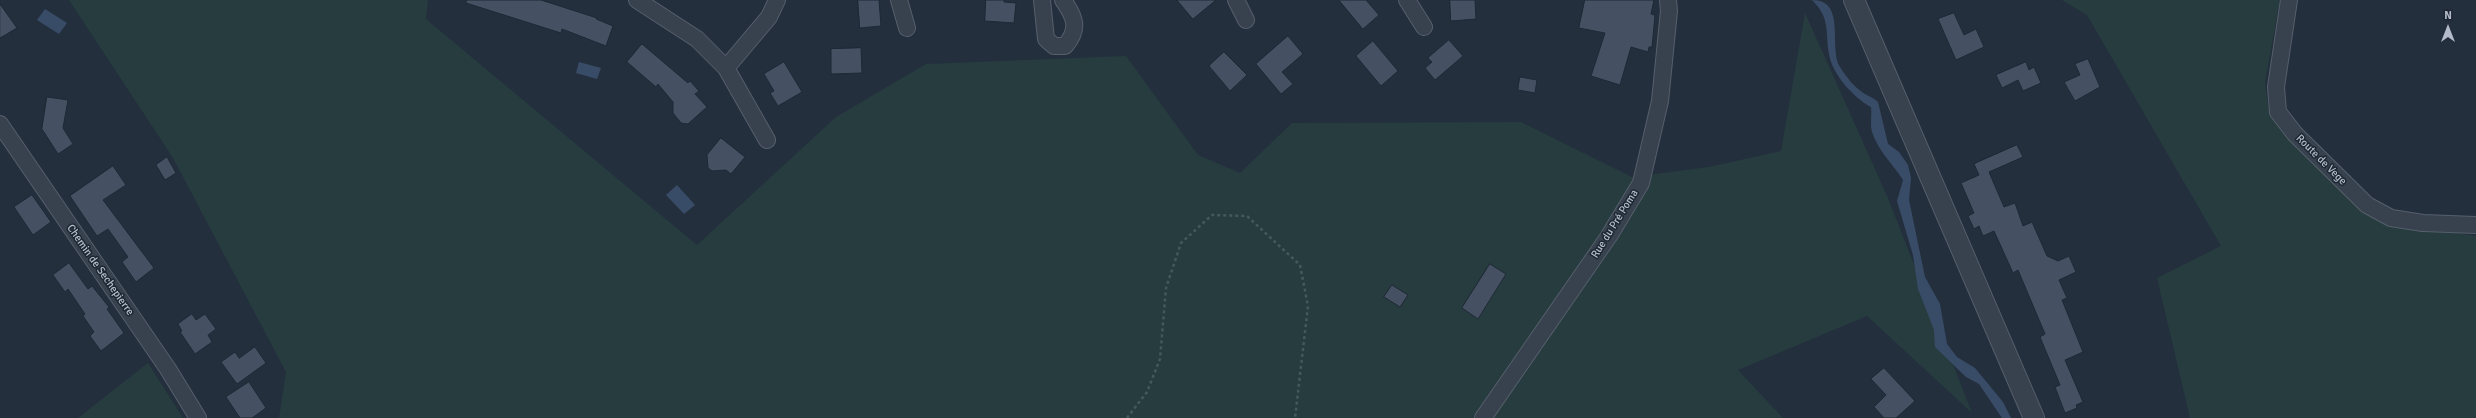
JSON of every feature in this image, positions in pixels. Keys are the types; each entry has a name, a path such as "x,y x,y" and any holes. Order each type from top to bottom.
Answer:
{"street":[{"path":"637,0 698,39 726,68 767,140"},
{"path":"726,68 769,16 777,0"},
{"path":"899,0 908,28"},
{"path":"1042,0 1046,39 1054,46 1065,46 1073,37 1074,23 1070,11 1063,0"},
{"path":"1236,0 1246,20"},
{"path":"1407,0 1424,27"},
{"name":"Rue du Pré Poma","path":"1483,418 1609,236 1641,182 1660,101 1669,11 1668,0"},
{"path":"1854,0 2034,418"},
{"name":"Route de Vege","path":"2289,0 2276,87 2278,112 2294,134 2367,205 2391,218 2423,223 2476,225"},
{"name":"Chemin de Sechepierre","path":"0,124 168,369 198,418"}],"path":[{"path":"1127,418 1147,392 1160,359 1166,288 1181,243 1212,215 1247,216 1300,265 1308,306 1295,418"}],"green space":[{"path":"69,0 428,0 426,19 697,245 836,117 926,64 1126,56 1198,155 1240,173 1292,123 1521,122 1632,177 1709,167 1781,151 1805,13 1888,198 1972,413 1867,316 1738,370 1783,418 279,418 286,372 173,158"},
{"path":"2062,0 2280,0 2265,82 2268,105 2280,127 2385,222 2476,236 2476,418 2190,418 2157,278 2221,246 2087,15"},
{"path":"148,363 183,418 78,418"}],"water":[{"path":"1812,0 1823,2 1829,8 1833,16 1835,26 1835,48 1840,67 1848,79 1858,89 1878,102 1888,144 1899,152 1908,165 1911,178 1909,200 1925,277 1940,304 1947,344 1957,357 1975,368 2003,402 2011,418 2002,418 1979,384 1966,377 1935,347 1934,330 1918,289 1913,255 1897,201 1903,180 1878,145 1871,130 1871,107 1851,92 1834,69 1829,54 1825,19"},
{"path":"45,9 67,23 59,34 37,20"},
{"path":"579,62 601,68 597,79 576,73"},
{"path":"677,185 695,205 684,214 666,195"}],"building":[{"path":"467,0 541,0 597,18 596,19 613,26 606,46 562,29 561,33 466,3"},
{"path":"858,0 879,0 881,26 860,28"},
{"path":"986,0 1004,0 1004,2 1016,3 1014,23 985,21"},
{"path":"1177,0 1216,0 1193,19"},
{"path":"1339,0 1366,0 1379,15 1363,29"},
{"path":"1450,0 1475,0 1476,19 1451,21"},
{"path":"1585,0 1654,0 1651,14 1655,15 1652,47 1649,47 1648,52 1631,47 1620,85 1591,76 1605,33 1579,28"},
{"path":"0,4 17,28 0,38"},
{"path":"1954,13 1964,35 1976,29 1984,47 1956,60 1938,19"},
{"path":"1288,36 1303,54 1282,72 1293,84 1281,94 1256,64"},
{"path":"1449,40 1463,56 1435,80 1425,68 1432,62 1428,58"},
{"path":"1373,41 1398,71 1381,86 1356,56"},
{"path":"642,44 688,83 690,81 699,91 695,94 707,107 688,124 681,123 673,113 673,102 658,84 656,87 627,62"},
{"path":"861,48 862,73 831,74 831,49"},
{"path":"1224,52 1247,75 1230,91 1209,66"},
{"path":"2088,59 2100,87 2075,101 2064,82 2080,75 2075,64"},
{"path":"784,62 802,92 778,106 770,93 774,91 764,74"},
{"path":"2026,62 2029,70 2034,67 2041,83 2023,91 2018,80 2002,88 1996,75"},
{"path":"1520,77 1537,80 1535,93 1518,90"},
{"path":"47,97 68,100 63,128 73,144 58,154 42,129"},
{"path":"721,138 745,157 731,174 726,170 712,171 708,168 707,155"},
{"path":"2017,145 2023,157 1989,172 2004,207 2015,203 2023,226 2032,222 2047,256 2058,261 2069,256 2076,272 2059,280 2067,298 2062,300 2083,352 2065,360 2083,402 2076,405 2077,408 2065,413 2055,387 2060,385 2040,337 2045,334 2018,270 2013,273 1994,231 1983,236 1979,226 1974,229 1968,216 1974,213 1961,183 1979,175 1974,164"},
{"path":"167,157 176,173 165,180 156,165"},
{"path":"113,166 126,185 103,200 154,268 136,282 122,262 128,257 108,229 97,236 70,196"},
{"path":"32,195 51,222 33,235 14,207"},
{"path":"69,263 88,289 92,286 109,307 107,309 124,333 101,351 90,336 94,332 83,316 85,314 68,289 65,292 53,275"},
{"path":"1490,264 1506,274 1478,319 1462,308"},
{"path":"1392,285 1408,295 1400,307 1384,297"},
{"path":"192,314 196,320 205,314 216,329 208,335 212,342 195,354 180,332 182,331 178,324"},
{"path":"255,347 266,363 237,384 221,362 235,352 239,358"},
{"path":"1884,368 1915,401 1896,418 1884,418 1874,407 1886,395 1871,379"},
{"path":"249,382 266,408 252,418 240,418 226,397"}]}
